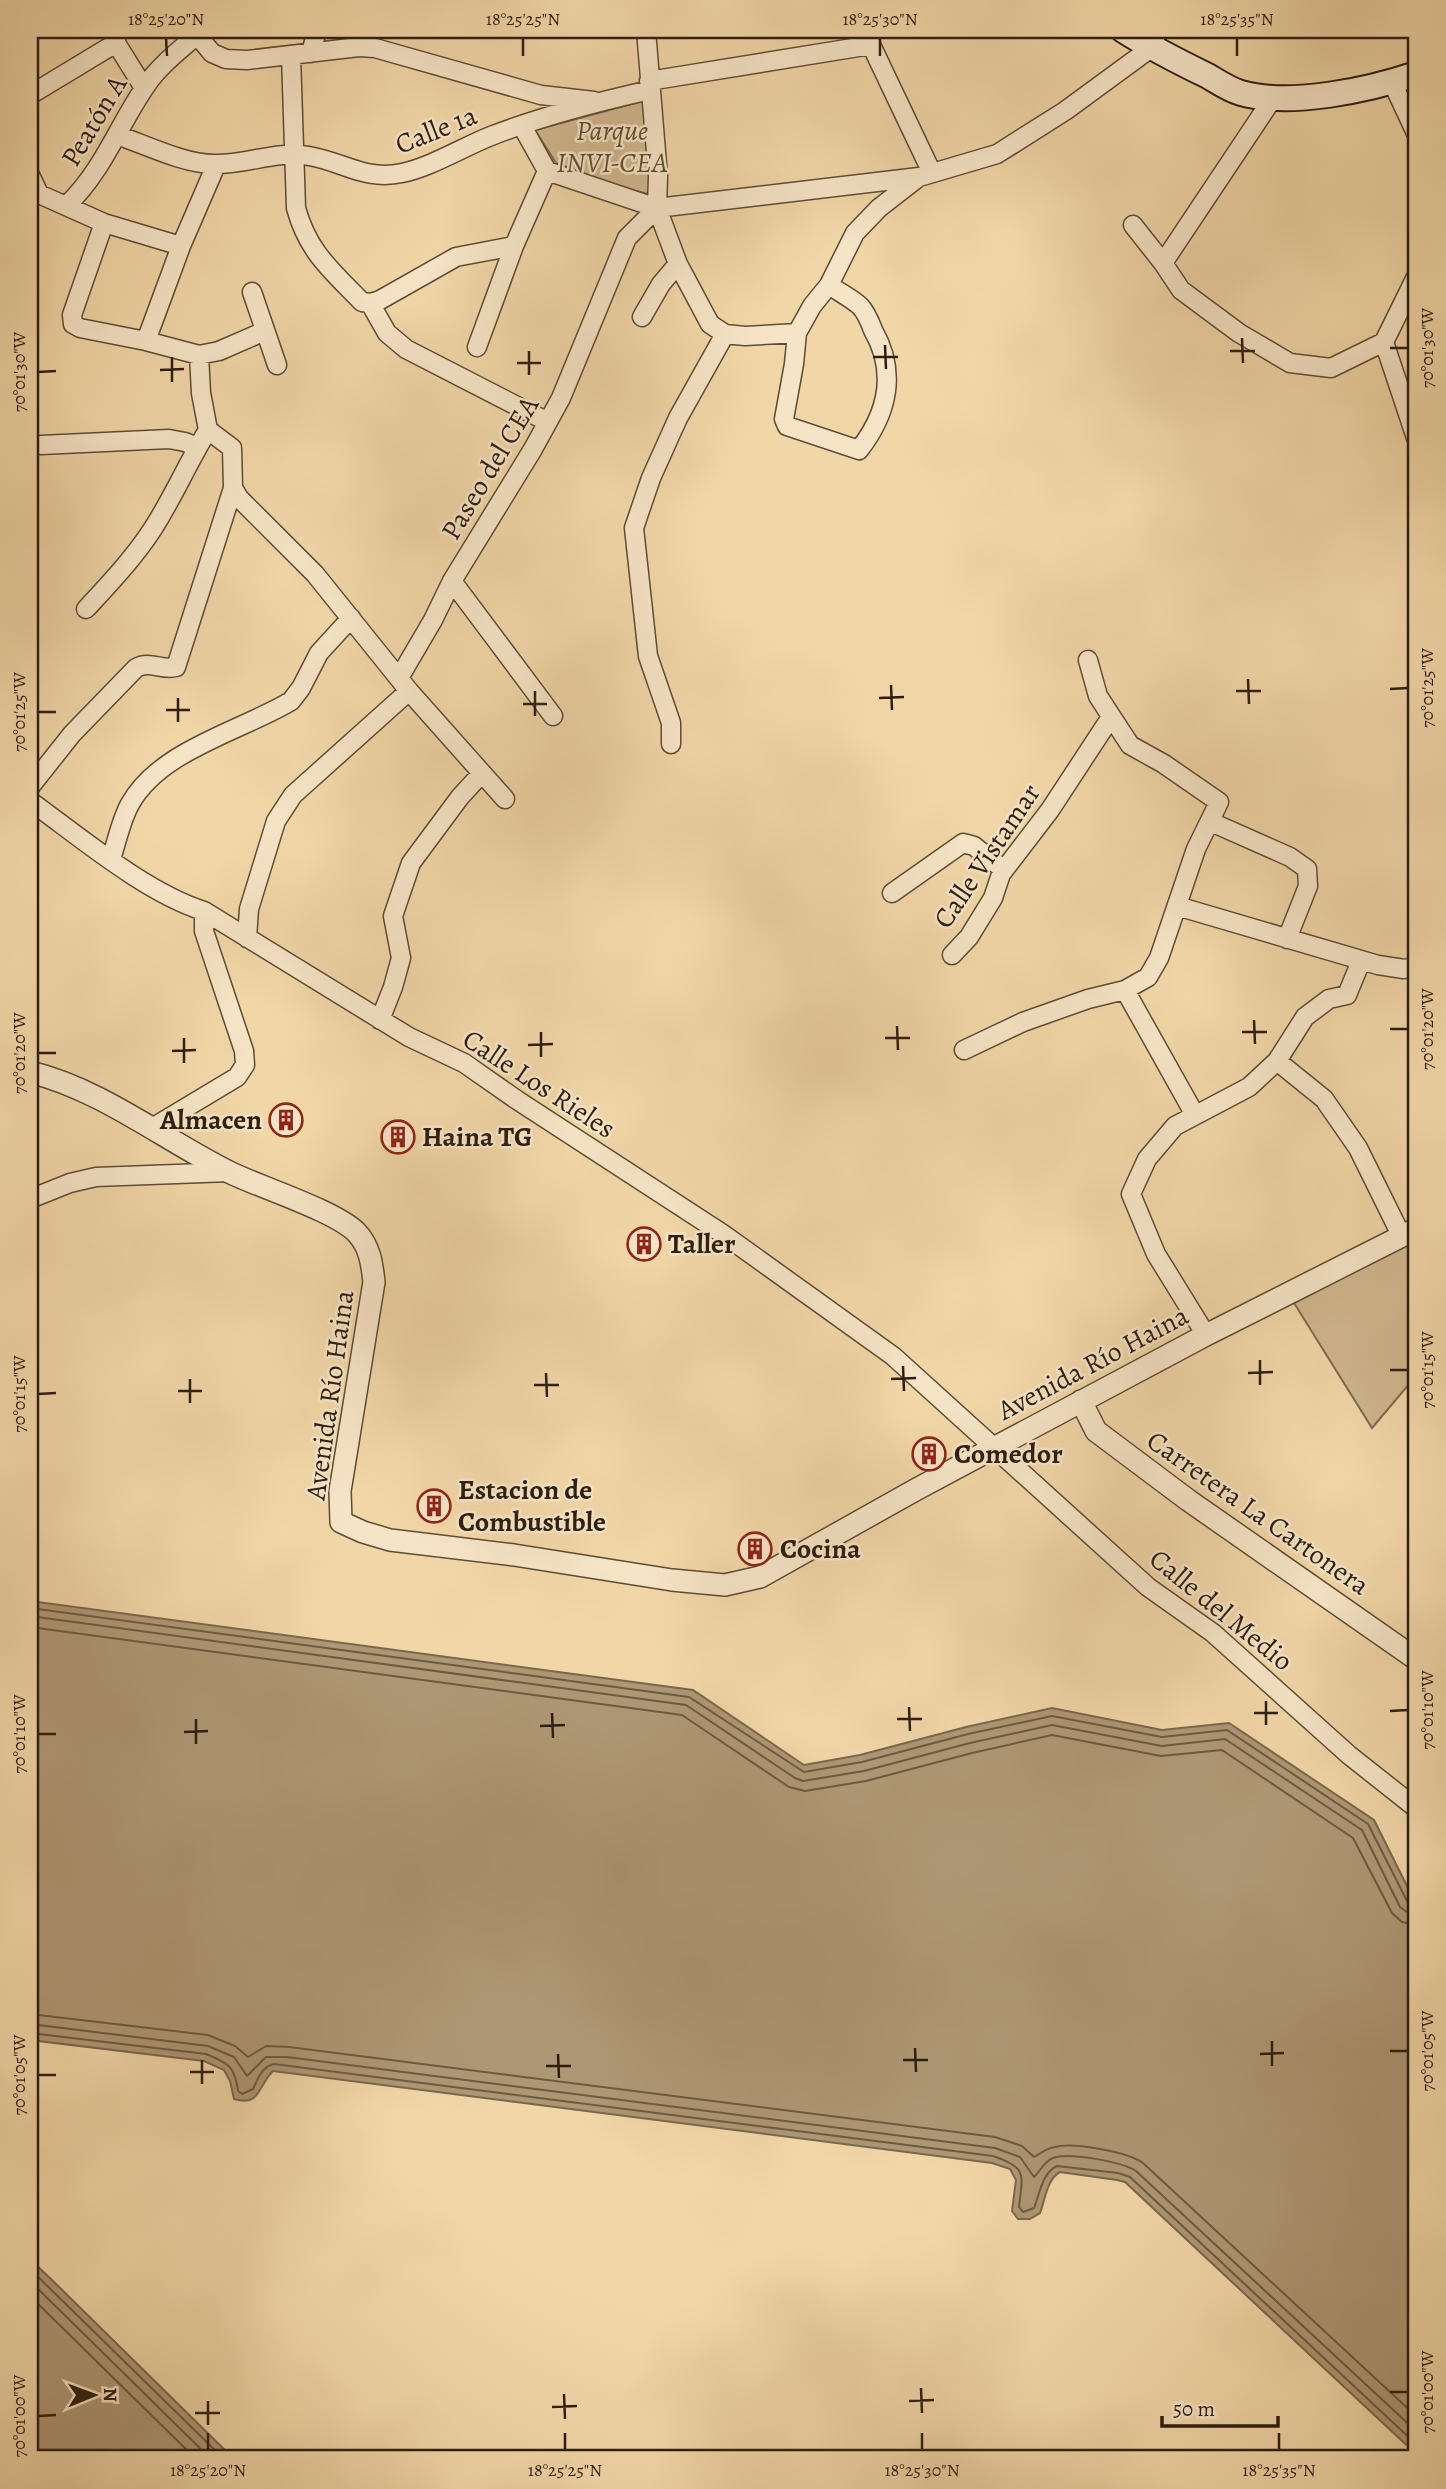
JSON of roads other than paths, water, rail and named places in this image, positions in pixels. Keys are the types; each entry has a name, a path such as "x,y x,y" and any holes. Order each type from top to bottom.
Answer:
{"main road":[{"path":"1122,30 1155,39 1240,93 1273,98 1336,94 1416,74"}],"street":[{"path":"311,53 317,30"},
{"path":"646,30 658,176 657,208 678,264 710,324 725,334 746,336 797,333"},
{"path":"196,33 212,52 226,59 247,60 359,47 375,48 541,95 601,101"},
{"name":"Peatón A","path":"67,205 81,192 144,88 196,33"},
{"path":"30,95 116,36 144,88"},
{"path":"868,38 926,175"},
{"name":"Calle 1a","path":"117,135 198,163 216,164 294,155 311,156 361,174 387,176 407,172 492,135 650,86 868,38"},
{"path":"522,126 547,171 657,208 926,175 998,154 1065,111 1155,39"},
{"path":"291,55 296,208 301,229 315,254 362,302 380,300 456,257 514,246"},
{"path":"1392,82 1416,133"},
{"path":"1163,263 1273,98"},
{"path":"146,341 181,246 216,164"},
{"path":"477,347 514,246 547,171"},
{"path":"30,175 39,194 104,223 181,246"},
{"path":"829,285 861,307 878,338 887,368 887,393 872,433 859,450 787,426 785,419 797,333 812,306 829,285 855,233 879,208 926,175"},
{"name":"Paseo del CEA","path":"247,938 249,909 276,821 293,795 404,685 452,581 548,422 578,358 627,238 657,208"},
{"path":"104,223 72,315 73,324 80,328 199,355 219,351 265,331"},
{"path":"1133,225 1181,290 1239,333 1290,363 1331,368 1384,342 1416,277"},
{"path":"642,317 661,284 678,264"},
{"path":"252,292 277,365"},
{"path":"370,303 387,333 406,349 548,422"},
{"path":"671,744 671,723 648,656 635,528 651,478 678,418 725,334"},
{"path":"1384,342 1416,438"},
{"path":"30,787 72,734 136,668 143,664 169,669 176,667 233,488 232,448 208,430 201,393 199,355"},
{"path":"86,609 126,565 153,529 208,430"},
{"path":"41,445 169,439 197,447"},
{"path":"233,488 239,498 315,574 404,685 505,799"},
{"path":"452,581 553,716"},
{"path":"111,859 129,805 138,791 156,774 190,750 291,701 319,653 351,618"},
{"path":"964,1050 1052,1011 1125,990 1148,977 1159,958 1196,849 1219,802 1164,764 1130,745 1098,696 1087,660"},
{"name":"Calle Vistamar","path":"952,954 969,937 993,898 1004,870 1050,810 1111,717"},
{"path":"380,1020 401,958 393,916 411,863 460,797 482,773"},
{"name":"Calle Los Rieles","path":"30,801 111,859 180,903 204,911 409,1037 464,1063 723,1234 893,1356 996,1447"},
{"path":"1211,822 1290,857 1307,869 1308,887 1287,939"},
{"path":"892,893 963,843 974,846 1004,870"},
{"path":"1177,906 1361,961 1404,969 1416,967"},
{"path":"152,1128 237,1077 245,1065 243,1051 204,930 204,911"},
{"path":"1206,1335 1156,1254 1131,1194 1147,1159 1175,1126 1249,1087 1277,1061 1305,1017 1329,999 1347,995 1361,961"},
{"path":"1125,990 1195,1115"},
{"path":"1277,1061 1324,1099 1352,1138 1409,1233"},
{"name":"Avenida Río Haina","path":"30,1072 57,1079 230,1172 334,1217 356,1232 372,1258 374,1282 340,1491 341,1522 390,1540 514,1555 672,1580 725,1585 760,1577 1081,1401 1409,1233"},
{"path":"30,1199 70,1183 96,1177 230,1172"},
{"name":"Carretera La Cartonera","path":"1081,1401 1096,1431 1188,1500 1416,1659"},
{"name":"Calle del Medio","path":"996,1447 1148,1587 1213,1633 1349,1755 1416,1808"}],"water":[{"path":"30,1601 693,1690 804,1765 860,1755 1052,1708 1162,1730 1229,1723 1374,1820 1416,1904 1416,2454 1125,2182 1060,2172 1049,2185 1040,2213 1030,2219 1018,2219 1012,2211 1016,2180 1010,2169 992,2163 273,2071 254,2097 243,2101 234,2099 224,2070 204,2061 30,2040"},
{"path":"30,2259 54,2282 234,2459 30,2459"}],"place":[{"name":"Almacen","path":"286,1120"},
{"name":"Haina TG","path":"398,1137"},
{"name":"Taller","path":"644,1244"},
{"name":"Comedor","path":"929,1454"},
{"name":"Estacion de Combustible","path":"434,1506"},
{"name":"Cocina","path":"755,1549"}],"park label":[{"name":"Parque INVI-CEA","path":"612,147"}]}
